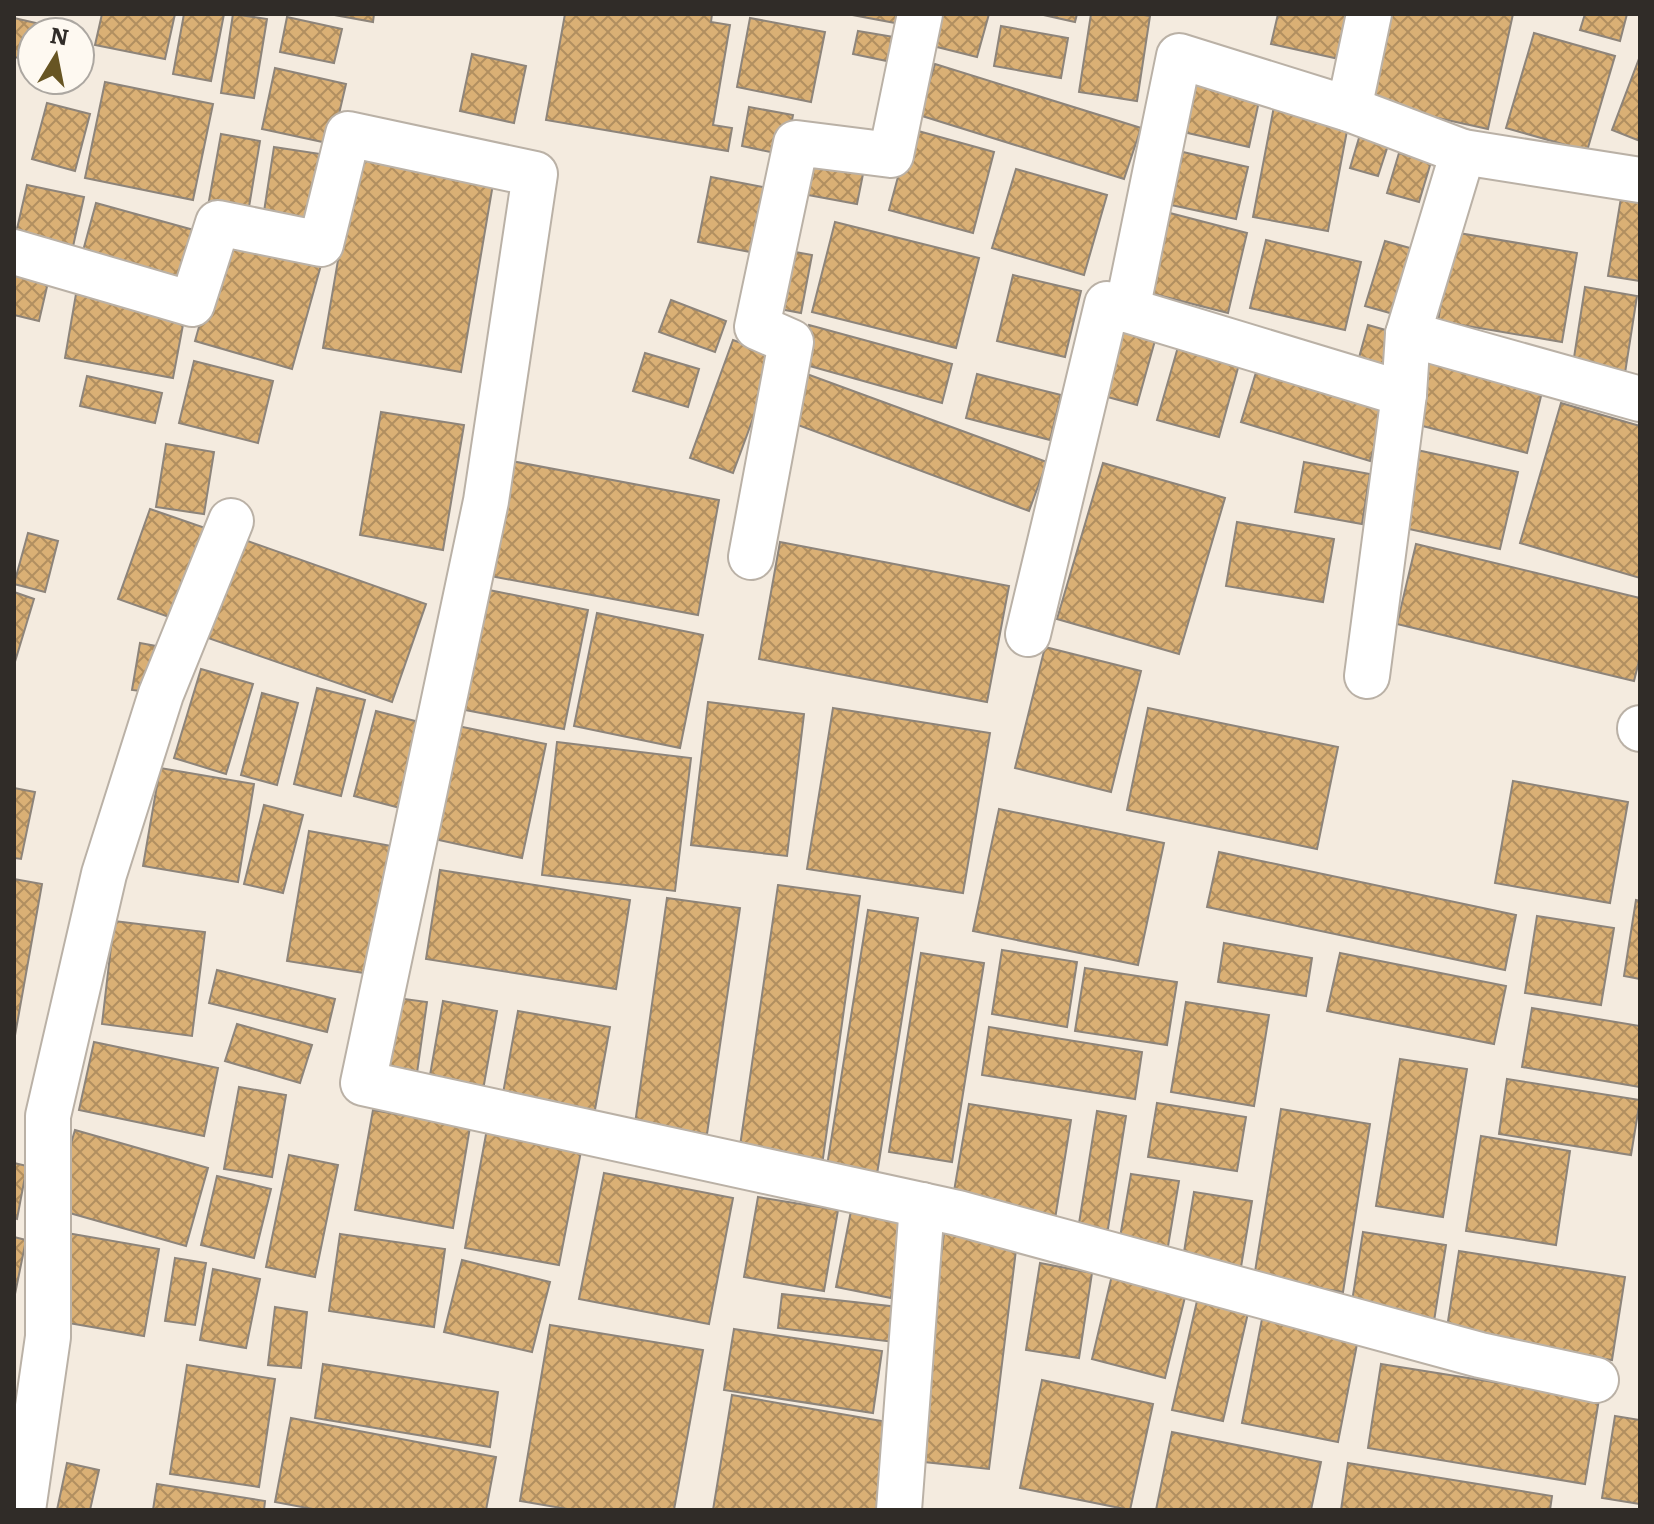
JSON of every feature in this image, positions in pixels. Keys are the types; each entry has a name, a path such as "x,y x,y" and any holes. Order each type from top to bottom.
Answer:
{"street":[{"path":"751,557 791,342 757,327 796,143 891,155 920,14"},
{"path":"1349,109 1369,14"},
{"path":"1127,310 1179,56 1349,109 1463,152 1640,180"},
{"path":"14,252 192,304 218,223 321,244 348,134 535,174 486,501 363,1083 958,1213 1480,1355 1596,1380"},
{"path":"1367,676 1404,394 1408,334 1463,152"},
{"path":"1028,634 1107,304 1404,394"},
{"path":"1408,334 1640,399"},
{"path":"23,1510 48,1337 48,1116 104,874 161,694 231,521"},
{"path":"899,1510 922,1205"}],"building":[{"path":"102,14 175,14 165,59 96,45"},
{"path":"184,14 224,14 211,81 173,74"},
{"path":"233,14 267,19 254,98 221,93"},
{"path":"329,14 374,14 373,22"},
{"path":"565,14 712,14 711,22 730,25 713,125 732,128 728,151 546,120"},
{"path":"847,14 909,14 906,25"},
{"path":"929,14 989,14 977,57 921,43"},
{"path":"1039,14 1077,14 1075,22"},
{"path":"1091,14 1150,16 1137,101 1079,92"},
{"path":"1278,14 1349,14 1339,59 1271,44"},
{"path":"1385,14 1513,14 1488,129 1365,102"},
{"path":"1585,14 1627,14 1620,41 1580,30"},
{"path":"287,17 342,29 334,63 280,52"},
{"path":"14,18 16,57 14,57"},
{"path":"750,18 825,32 811,102 737,87"},
{"path":"1001,26 1068,38 1061,78 994,66"},
{"path":"858,31 906,39 901,64 853,54"},
{"path":"1534,33 1615,56 1587,151 1506,128"},
{"path":"472,54 526,66 514,123 460,111"},
{"path":"1640,56 1640,141 1612,130"},
{"path":"935,64 1141,128 1124,179 919,115"},
{"path":"275,68 346,84 332,144 262,129"},
{"path":"1180,75 1261,92 1249,147 1170,129"},
{"path":"105,82 213,104 193,200 85,178"},
{"path":"1275,101 1350,115 1328,231 1253,217"},
{"path":"47,103 90,114 75,171 32,159"},
{"path":"749,107 793,115 785,155 742,146"},
{"path":"1364,121 1393,130 1378,176 1350,168"},
{"path":"911,129 994,152 973,233 889,210"},
{"path":"221,134 260,141 247,219 207,212"},
{"path":"274,147 327,155 316,226 263,218"},
{"path":"1183,152 1248,167 1236,219 1171,205"},
{"path":"1399,153 1431,162 1419,202 1387,193"},
{"path":"804,154 865,164 857,204 797,193"},
{"path":"356,155 494,178 461,372 323,348"},
{"path":"1016,169 1107,195 1084,275 992,248"},
{"path":"711,177 778,190 765,255 698,242"},
{"path":"27,185 84,197 70,260 14,242"},
{"path":"1621,198 1640,201 1640,281 1608,276"},
{"path":"96,203 201,232 185,292 80,262"},
{"path":"1166,212 1247,233 1228,313 1146,292"},
{"path":"835,222 979,258 956,348 812,312"},
{"path":"1453,232 1577,253 1562,342 1438,321"},
{"path":"224,238 321,265 292,369 195,341"},
{"path":"1266,240 1361,262 1345,330 1250,308"},
{"path":"1385,241 1417,250 1397,315 1365,306"},
{"path":"779,249 812,255 801,313 769,307"},
{"path":"14,269 49,278 39,321 14,315"},
{"path":"1013,275 1081,291 1065,357 997,341"},
{"path":"1585,287 1637,296 1625,373 1573,364"},
{"path":"76,294 185,314 173,378 65,358"},
{"path":"671,300 726,321 715,352 659,332"},
{"path":"809,325 952,364 942,403 799,363"},
{"path":"1112,325 1156,337 1137,405 1093,393"},
{"path":"1368,325 1396,333 1383,379 1355,372"},
{"path":"733,340 776,356 733,473 690,458"},
{"path":"1180,340 1241,357 1219,437 1157,420"},
{"path":"645,353 699,369 688,407 633,391"},
{"path":"1429,355 1544,384 1527,453 1411,423"},
{"path":"194,361 273,381 258,443 179,423"},
{"path":"1257,369 1386,407 1370,461 1241,422"},
{"path":"804,373 1047,462 1029,511 787,421"},
{"path":"977,374 1061,395 1050,440 966,418"},
{"path":"87,376 162,393 155,423 80,406"},
{"path":"1561,403 1640,426 1640,578 1520,543"},
{"path":"381,412 464,425 443,550 360,535"},
{"path":"166,444 214,452 204,514 156,507"},
{"path":"1417,450 1518,472 1500,549 1400,527"},
{"path":"506,460 719,500 698,615 485,575"},
{"path":"1304,462 1370,474 1362,524 1295,512"},
{"path":"1103,463 1225,498 1179,654 1057,619"},
{"path":"150,509 217,532 186,623 118,599"},
{"path":"1237,522 1334,539 1323,602 1226,586"},
{"path":"28,533 58,541 45,592 14,584"},
{"path":"242,539 426,604 392,702 208,638"},
{"path":"780,542 1009,586 987,702 759,659"},
{"path":"1416,544 1640,598 1640,657 1634,681 1397,624"},
{"path":"489,590 588,610 564,729 465,710"},
{"path":"14,592 34,599 14,665"},
{"path":"597,613 703,635 680,748 574,726"},
{"path":"140,643 162,647 155,693 132,690"},
{"path":"1045,647 1141,671 1111,792 1015,768"},
{"path":"201,669 253,684 226,774 174,758"},
{"path":"317,688 365,700 341,796 294,784"},
{"path":"262,693 298,703 277,785 241,775"},
{"path":"708,702 804,714 787,856 691,845"},
{"path":"833,708 990,733 963,893 807,869"},
{"path":"1148,708 1338,747 1317,849 1127,810"},
{"path":"376,711 427,724 404,809 354,796"},
{"path":"448,724 546,744 522,858 425,837"},
{"path":"557,742 691,758 675,891 542,875"},
{"path":"160,768 254,784 238,882 143,866"},
{"path":"1513,781 1628,802 1610,903 1495,883"},
{"path":"14,788 35,792 21,859 14,858"},
{"path":"264,805 303,815 283,893 244,884"},
{"path":"999,809 1164,843 1138,965 973,931"},
{"path":"309,831 397,847 377,975 287,961"},
{"path":"1219,852 1516,915 1505,970 1207,907"},
{"path":"440,870 630,900 616,989 426,959"},
{"path":"14,879 42,884 14,1041"},
{"path":"778,885 860,896 822,1165 739,1153"},
{"path":"667,898 740,908 707,1134 635,1124"},
{"path":"1636,900 1640,901 1640,979 1624,976"},
{"path":"868,910 918,918 877,1174 827,1166"},
{"path":"1537,916 1614,928 1601,1005 1525,993"},
{"path":"114,921 205,932 192,1036 102,1024"},
{"path":"1224,943 1312,958 1306,996 1218,982"},
{"path":"1002,950 1077,962 1067,1027 992,1014"},
{"path":"921,953 984,963 952,1162 889,1152"},
{"path":"1340,953 1506,986 1494,1044 1327,1011"},
{"path":"1085,968 1177,982 1167,1045 1075,1031"},
{"path":"217,970 335,999 327,1032 209,1003"},
{"path":"397,998 427,1002 417,1073 387,1069"},
{"path":"443,1001 497,1011 483,1090 429,1081"},
{"path":"1186,1002 1269,1015 1254,1106 1171,1092"},
{"path":"1532,1008 1640,1026 1640,1087 1522,1067"},
{"path":"518,1011 610,1027 594,1115 502,1099"},
{"path":"237,1024 312,1045 300,1083 225,1061"},
{"path":"989,1027 1142,1052 1135,1099 982,1075"},
{"path":"94,1042 218,1068 204,1136 79,1110"},
{"path":"1400,1059 1467,1069 1443,1217 1376,1206"},
{"path":"1507,1079 1640,1100 1631,1155 1499,1134"},
{"path":"239,1087 286,1095 272,1177 224,1169"},
{"path":"1157,1103 1246,1117 1237,1171 1148,1157"},
{"path":"969,1104 1071,1120 1055,1219 952,1203"},
{"path":"1281,1109 1370,1124 1343,1292 1254,1278"},
{"path":"373,1110 470,1127 453,1228 355,1210"},
{"path":"1097,1111 1126,1116 1106,1241 1077,1236"},
{"path":"487,1129 582,1146 559,1265 465,1248"},
{"path":"75,1130 208,1168 186,1246 52,1208"},
{"path":"1481,1136 1570,1151 1556,1245 1466,1231"},
{"path":"289,1155 338,1165 315,1277 266,1267"},
{"path":"14,1163 27,1166 17,1219 14,1218"},
{"path":"604,1173 733,1198 709,1324 579,1299"},
{"path":"1131,1174 1179,1181 1166,1258 1118,1249"},
{"path":"217,1176 271,1189 254,1258 201,1245"},
{"path":"1194,1192 1252,1201 1240,1273 1182,1264"},
{"path":"758,1197 838,1210 824,1291 744,1277"},
{"path":"851,1211 905,1222 891,1298 836,1287"},
{"path":"1363,1232 1446,1245 1434,1321 1351,1308"},
{"path":"67,1233 159,1249 144,1336 51,1320"},
{"path":"944,1233 1017,1242 989,1469 915,1461"},
{"path":"340,1234 445,1249 434,1327 329,1311"},
{"path":"14,1237 26,1240 14,1299"},
{"path":"1459,1251 1625,1277 1612,1360 1446,1334"},
{"path":"175,1258 206,1263 195,1325 165,1321"},
{"path":"462,1260 550,1282 532,1352 444,1332"},
{"path":"1040,1263 1092,1273 1079,1358 1026,1350"},
{"path":"213,1269 260,1279 246,1348 200,1340"},
{"path":"1113,1271 1187,1289 1165,1378 1092,1359"},
{"path":"782,1294 898,1307 894,1342 778,1328"},
{"path":"1197,1301 1248,1313 1223,1421 1172,1410"},
{"path":"275,1307 307,1312 301,1368 268,1365"},
{"path":"1262,1319 1358,1339 1338,1442 1242,1423"},
{"path":"550,1325 703,1350 674,1510 573,1510 520,1501"},
{"path":"734,1329 882,1351 873,1413 724,1390"},
{"path":"323,1364 498,1392 490,1447 315,1418"},
{"path":"1381,1364 1599,1399 1585,1484 1368,1448"},
{"path":"187,1365 275,1379 259,1487 170,1474"},
{"path":"1042,1380 1153,1404 1130,1510 1020,1488"},
{"path":"732,1395 899,1424 883,1510 713,1510"},
{"path":"1615,1416 1640,1420 1640,1504 1602,1498"},
{"path":"291,1418 496,1457 486,1510 318,1510 275,1502"},
{"path":"1172,1432 1321,1462 1311,1510 1156,1510"},
{"path":"67,1463 99,1470 90,1510 57,1510"},
{"path":"1348,1463 1552,1496 1550,1510 1341,1510"},
{"path":"157,1484 265,1501 264,1510 153,1510"}]}
